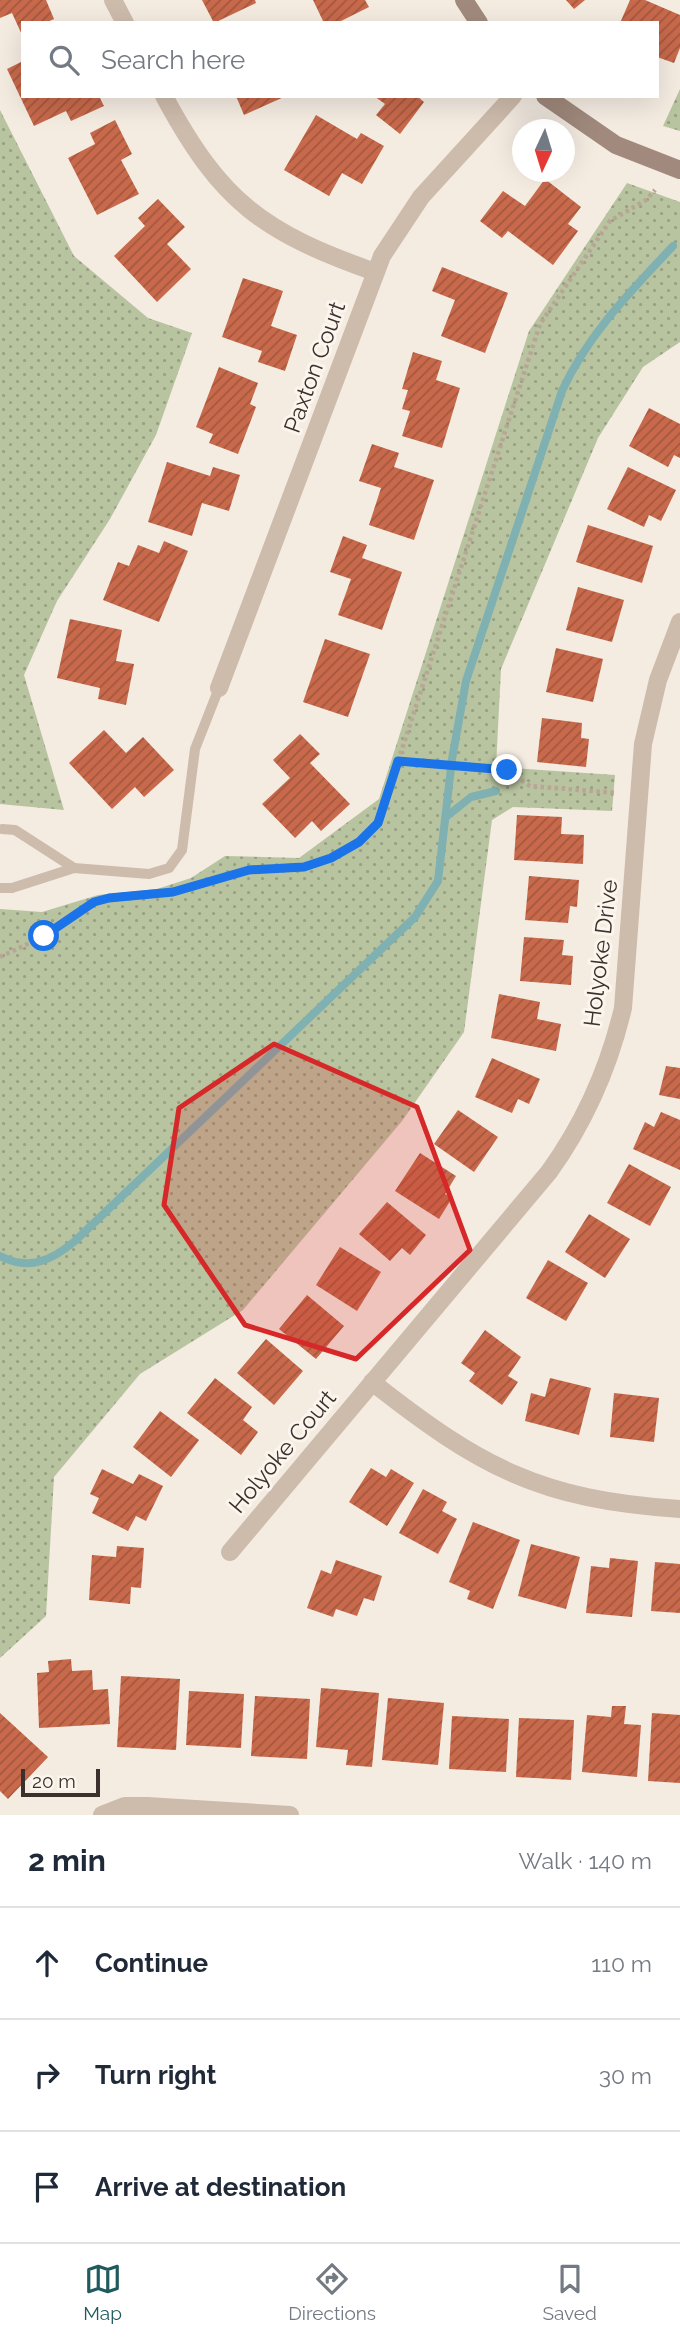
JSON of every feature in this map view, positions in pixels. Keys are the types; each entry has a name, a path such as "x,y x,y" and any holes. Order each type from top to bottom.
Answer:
{"street":[{"path":"113,0 124,21"},
{"path":"464,0 479,21"},
{"path":"165,98 198,156 223,187 250,212 307,246 375,272"},
{"name":"Paxton Court","path":"219,688 375,272 389,242 421,197 511,98"},
{"path":"548,98 616,145 680,170"},
{"name":"Holyoke Drive","path":"372,1382 549,1172 577,1129 606,1067 618,1028 626,984 646,725 658,680 680,622"},
{"path":"372,1382 467,1452 534,1484 613,1504 680,1509"},
{"name":"Holyoke Court","path":"230,1552 372,1382"},
{"path":"102,1815 125,1806 147,1805 290,1815"}],"lane":[{"path":"0,888 12,888 74,868 149,874 169,868 177,860 181,850 197,741 219,688"},
{"path":"2,829 15,830 74,868"}],"path":[{"path":"0,957 44,936 94,902 173,892 249,870 304,867 331,858 359,842 378,823 540,324 610,220 646,200 655,190"},
{"path":"398,761 507,770 530,786 617,793"}],"highlighted area":[{"path":"274,1044 417,1107 470,1250 356,1359 245,1325 164,1205 179,1108"}],"green space":[{"path":"680,89 680,131 663,126"},
{"path":"0,110 74,256 148,318 192,333 156,435 110,519 57,601 24,675 64,810 0,804"},
{"path":"627,183 680,202 680,342 643,367 598,438 501,669 496,767 615,775 612,811 513,807 492,820 464,1032 402,1121 243,1310 140,1374 54,1477 46,1616 0,1658 0,909 42,912 98,895 157,889 191,878 225,856 299,858 379,799 529,331"}],"building":[{"path":"0,0 46,0 54,19 21,21 21,33 12,13 0,18"},
{"path":"202,0 255,0 256,3 213,21"},
{"path":"313,0 365,0 369,7 341,21 323,21"},
{"path":"566,0 585,0 574,9"},
{"path":"630,0 645,0 680,15 680,48 674,63 659,58 659,21 621,21"},
{"path":"21,62 21,98 100,98 104,106 71,121 66,111 34,126 7,69"},
{"path":"237,98 282,98 244,115"},
{"path":"377,98 419,98 424,102 400,134 376,115 385,104"},
{"path":"316,115 357,139 361,133 384,146 362,184 342,173 329,196 284,170"},
{"path":"115,120 132,154 121,160 139,194 97,215 68,158 95,144 90,133"},
{"path":"543,182 549,182 581,207 568,224 578,231 553,265 508,231 502,238 480,221 503,191 525,206"},
{"path":"158,199 185,227 167,244 191,269 157,302 114,256 145,226 138,218"},
{"path":"442,267 508,293 485,353 441,336 455,300 432,291"},
{"path":"243,278 283,291 271,326 297,335 285,371 258,362 262,351 222,337"},
{"path":"413,352 442,361 436,380 460,388 442,448 402,436 410,411 402,409 408,390 402,389"},
{"path":"219,367 258,383 250,404 256,407 238,454 209,443 213,434 196,427"},
{"path":"649,408 680,424 680,458 674,455 668,467 629,446"},
{"path":"372,444 399,453 394,467 434,480 414,540 369,525 381,488 359,481"},
{"path":"167,462 210,476 213,467 240,475 229,511 202,503 192,536 148,522"},
{"path":"628,467 676,490 661,521 649,515 644,527 607,509"},
{"path":"588,525 653,546 642,583 576,562"},
{"path":"343,536 367,545 362,558 402,572 382,630 338,615 351,579 330,572"},
{"path":"164,541 188,551 159,622 103,600 118,562 129,566 138,545 159,553"},
{"path":"578,587 624,600 612,642 566,630"},
{"path":"70,619 122,630 116,661 134,664 126,705 98,699 100,688 57,678"},
{"path":"325,639 370,654 348,717 303,702"},
{"path":"556,648 603,659 593,702 546,692"},
{"path":"542,718 582,723 581,738 589,739 586,767 537,762"},
{"path":"104,730 126,753 143,737 174,770 144,797 135,787 112,809 69,763"},
{"path":"300,734 320,754 310,763 350,804 321,831 312,821 295,838 262,804 290,778 273,760"},
{"path":"517,815 562,817 561,834 584,835 583,864 514,860"},
{"path":"529,876 579,880 577,907 570,906 568,923 525,920"},
{"path":"524,937 564,940 562,955 573,956 571,985 520,981"},
{"path":"499,994 540,1002 537,1019 561,1024 556,1051 491,1038"},
{"path":"492,1058 540,1079 529,1104 518,1099 512,1113 475,1097"},
{"path":"666,1066 680,1068 680,1099 659,1095"},
{"path":"458,1110 498,1137 474,1172 434,1144"},
{"path":"661,1112 680,1120 680,1170 633,1149 645,1122 654,1127"},
{"path":"420,1153 456,1176 445,1194 452,1198 439,1219 395,1191"},
{"path":"629,1164 671,1187 650,1226 607,1203"},
{"path":"387,1202 426,1235 410,1255 402,1248 390,1261 359,1234"},
{"path":"589,1214 630,1239 605,1278 565,1252"},
{"path":"340,1247 381,1272 357,1311 316,1285"},
{"path":"548,1260 588,1283 566,1321 526,1298"},
{"path":"307,1295 344,1326 316,1359 279,1329"},
{"path":"485,1330 521,1357 508,1376 518,1382 502,1405 469,1381 475,1373 461,1363"},
{"path":"266,1339 303,1371 274,1405 237,1373"},
{"path":"215,1378 252,1407 243,1420 258,1432 241,1455 187,1413"},
{"path":"550,1378 591,1388 579,1435 525,1421 531,1393 545,1397"},
{"path":"614,1393 659,1398 654,1442 610,1437"},
{"path":"160,1411 199,1440 171,1477 133,1447"},
{"path":"371,1468 386,1477 391,1469 414,1483 387,1526 349,1502"},
{"path":"102,1469 133,1484 139,1474 163,1486 146,1521 136,1516 128,1531 92,1513 99,1498 90,1494"},
{"path":"423,1489 447,1502 442,1511 457,1519 438,1554 399,1533"},
{"path":"473,1522 520,1540 493,1609 467,1599 470,1591 449,1582"},
{"path":"531,1544 580,1557 566,1609 518,1596"},
{"path":"117,1546 144,1548 141,1588 131,1587 130,1604 89,1600 92,1555 116,1557"},
{"path":"610,1558 638,1561 632,1617 586,1613 591,1566 609,1568"},
{"path":"336,1560 382,1576 374,1601 364,1598 357,1616 336,1609 333,1617 307,1608 321,1570 331,1574"},
{"path":"655,1562 680,1564 680,1613 651,1611"},
{"path":"71,1659 72,1671 92,1670 93,1690 108,1689 110,1724 39,1728 37,1673 49,1672 48,1661"},
{"path":"121,1676 180,1679 176,1750 117,1747"},
{"path":"321,1688 379,1693 372,1767 346,1765 348,1750 316,1747"},
{"path":"189,1691 244,1694 241,1748 186,1745"},
{"path":"255,1696 310,1699 307,1759 251,1756"},
{"path":"388,1698 444,1703 438,1765 382,1760"},
{"path":"612,1706 626,1706 624,1724 641,1725 637,1777 582,1772 587,1715 611,1717"},
{"path":"0,1713 48,1757 8,1799 0,1791"},
{"path":"652,1713 680,1715 680,1783 648,1781"},
{"path":"452,1716 509,1719 506,1772 449,1769"},
{"path":"519,1718 574,1720 571,1780 516,1777"}],"waterway":[{"path":"0,1256 21,1263 39,1262 57,1254 75,1241 415,917 438,881 452,759 466,681 562,391 597,332 673,246"},
{"path":"446,817 471,797 496,791"}],"route":[{"path":"44,936 94,902 173,892 249,870 304,867 331,858 359,842 378,823 398,761 507,770"}]}
